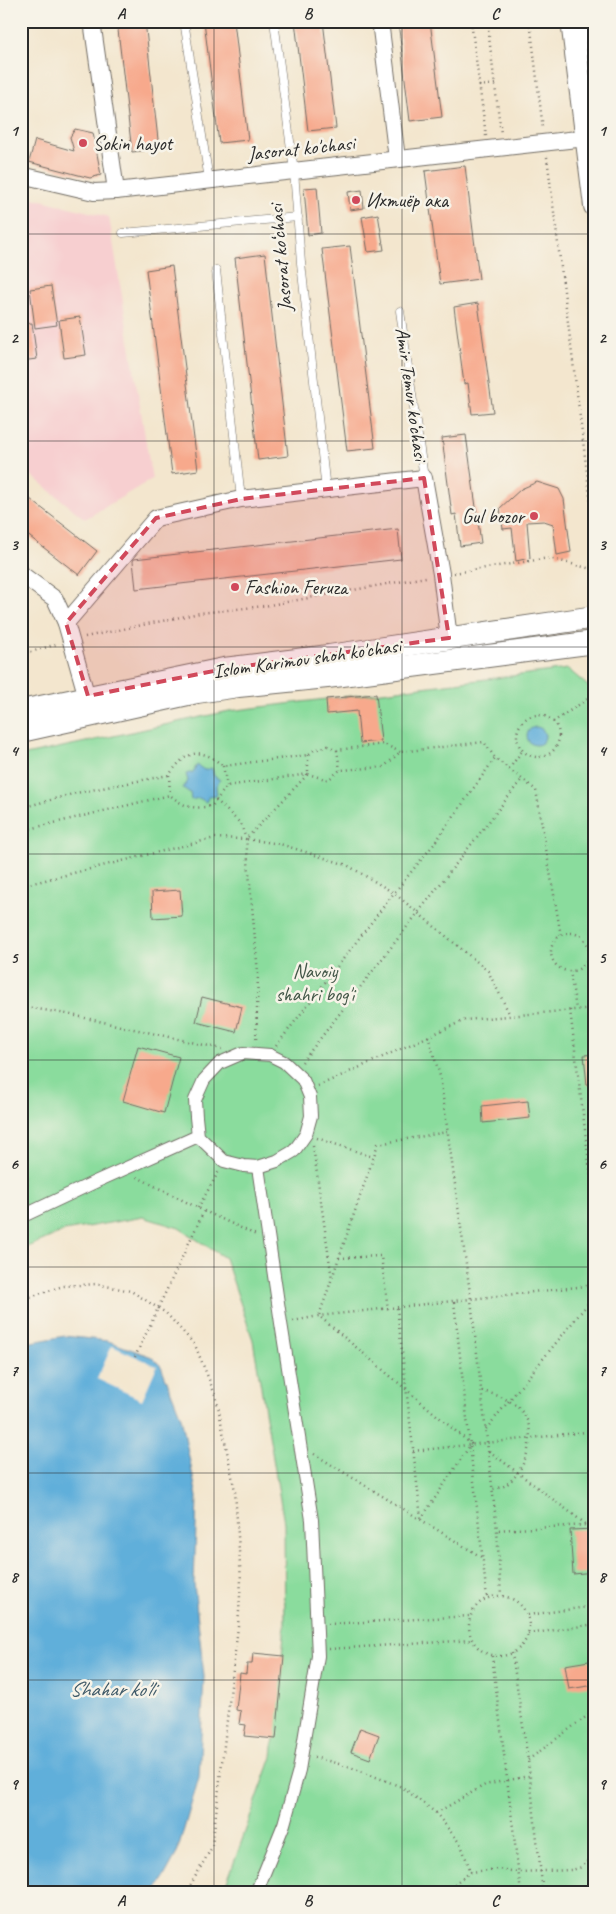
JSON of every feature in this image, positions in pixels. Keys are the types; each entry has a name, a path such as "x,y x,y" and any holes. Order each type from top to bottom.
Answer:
{"main road":[{"path":"572,21 595,206"},
{"path":"593,21 595,37"},
{"name":"Islom Karimov shoh ko'chasi","path":"21,731 90,705 224,669 595,617"},
{"name":"Islom Karimov shoh ko'chasi","path":"21,711 90,705 595,642"}],"street":[{"path":"92,21 116,191"},
{"path":"380,21 397,159"},
{"name":"Jasorat ko'chasi","path":"21,175 94,192 116,191 586,138"},
{"path":"66,623 156,518 241,499 424,478 441,574 449,638"},
{"path":"21,574 55,599 66,623 90,705"},
{"path":"249,1053 270,1055 295,1071 303,1080 310,1097 309,1135 294,1151 277,1162 258,1167 224,1161 198,1136 195,1100 204,1080 220,1062 249,1053"},
{"path":"21,1217 198,1136"},
{"path":"256,1893 284,1824 302,1754 318,1650 312,1520 258,1167"}],"lane":[{"path":"184,21 209,180"},
{"name":"Jasorat ko‘chasi","path":"274,21 294,171 326,490"},
{"path":"123,233 298,218"},
{"path":"216,270 241,499"},
{"name":"Amir Temur ko‘chasi","path":"400,311 424,478"}],"path":[{"path":"471,21 479,86 495,149"},
{"path":"487,21 495,84 495,149"},
{"path":"530,21 592,512 595,522"},
{"path":"479,86 495,84"},
{"path":"21,655 71,640 200,613 264,606 441,574 549,558 595,570"},
{"path":"553,722 595,694"},
{"path":"540,715 553,722 559,735 555,749 549,754 535,757 522,751 517,738 521,724 526,719 540,715"},
{"path":"223,766 308,755 314,750 328,746 337,750 384,744 400,752 484,742 495,758 536,790 561,936"},
{"path":"337,750 340,770"},
{"path":"509,769 522,751"},
{"path":"226,786 308,774 328,780 340,770 384,767 400,752"},
{"path":"196,753 213,758 223,766 226,786 212,806 196,808 180,804 170,795 169,774 180,759 196,753"},
{"path":"246,839 308,774 308,755"},
{"path":"270,1055 394,893 434,844 495,758"},
{"path":"21,808 84,791 169,774"},
{"path":"295,1071 522,779"},
{"path":"21,832 170,795"},
{"path":"21,1006 249,1053 258,973 246,839 241,824 216,800"},
{"path":"21,886 215,838 246,839 280,844 347,865 394,893 488,970 510,1015"},
{"path":"567,933 579,935 584,939 589,951 586,963 582,967 570,971 559,967 552,957 553,945 561,936 567,933"},
{"path":"570,971 576,1009"},
{"path":"307,1090 465,1020 595,1008"},
{"path":"570,1010 595,1210"},
{"path":"428,1036 440,1076 471,1300 493,1489 501,1595"},
{"path":"320,1316 378,1144 448,1132"},
{"path":"332,1280 309,1135 373,1157"},
{"path":"198,1208 224,1161"},
{"path":"123,1170 204,1211 269,1240"},
{"path":"135,1357 204,1211"},
{"path":"339,1258 380,1256 388,1309"},
{"path":"21,1300 63,1286 96,1284 131,1291 166,1313 195,1345 216,1397 235,1490 241,1580 238,1627 212,1847 186,1893"},
{"path":"281,1323 320,1316 595,1285"},
{"path":"486,1429 595,1295"},
{"path":"454,1301 471,1444 486,1598"},
{"path":"397,1308 421,1519"},
{"path":"320,1316 471,1444"},
{"path":"482,1391 495,1394 509,1401 525,1416 530,1438 527,1455 518,1473 507,1485 493,1489"},
{"path":"414,1450 595,1431"},
{"path":"421,1519 471,1444"},
{"path":"300,1445 483,1558"},
{"path":"488,1451 588,1525 497,1530"},
{"path":"501,1595 520,1603 528,1615 528,1634 520,1648 512,1654 492,1656 483,1652 473,1640 469,1626 470,1616 475,1607 486,1598 501,1595"},
{"path":"528,1615 595,1606"},
{"path":"317,1624 470,1616"},
{"path":"528,1634 595,1624"},
{"path":"318,1650 473,1640"},
{"path":"512,1654 528,1760 543,1893"},
{"path":"492,1656 521,1893"},
{"path":"528,1760 594,1712"},
{"path":"302,1754 350,1767 402,1787 436,1812 461,1845 471,1872"},
{"path":"436,1812 485,1784 530,1776"},
{"path":"448,1893 471,1872 498,1868 518,1872 572,1870 582,1867 595,1855"}],"highlighted area":[{"path":"424,478 449,638 224,669 88,696 66,623 156,518 241,499"}],"shaded area":[{"path":"21,195 109,217 152,479 85,519 21,467"}],"green space":[{"name":"Navoiy shahri bog'i","path":"568,669 595,692 595,828 588,833 595,885 595,1893 223,1893 272,1757 285,1625 284,1523 253,1340 225,1258 179,1228 143,1217 64,1231 21,1250 21,756 229,711"}],"water":[{"path":"532,727 540,727 545,732 543,743 532,745 527,740 527,732"},
{"path":"197,765 204,770 212,768 214,776 220,780 216,786 217,795 209,796 206,802 199,798 191,800 190,793 183,788 188,781 186,774 193,772"},
{"name":"Shahar ko'li","path":"65,1336 108,1341 152,1357 161,1366 181,1417 197,1497 194,1584 204,1677 199,1777 177,1853 155,1893 21,1893 21,1344"}],"pier":[{"path":"112,1346 157,1366 142,1400 97,1379"}],"building":[{"path":"117,21 145,21 159,149 132,152"},
{"path":"204,21 234,21 248,140 219,143"},
{"path":"295,21 323,21 336,128 308,131"},
{"path":"398,21 430,21 442,117 410,121"},
{"path":"75,129 93,133 101,175 90,178 29,162 35,140 74,151 70,137"},
{"path":"465,166 479,279 440,284 425,171"},
{"path":"317,187 321,233 308,235 304,188"},
{"name":"Ихтиёр ака","path":"362,190 364,208 350,210 348,192"},
{"path":"378,214 384,250 368,252 362,217"},
{"path":"350,246 375,448 347,451 322,249"},
{"path":"265,254 288,456 258,460 235,258"},
{"path":"172,266 198,470 172,474 146,270"},
{"path":"51,286 57,325 35,328 30,289"},
{"path":"478,303 493,412 472,414 468,383 464,384 454,307"},
{"path":"80,317 86,355 64,358 59,320"},
{"path":"32,323 37,359 21,361 21,324"},
{"path":"466,435 481,543 460,546 456,514 452,515 442,438"},
{"name":"Gul bozor","path":"537,482 559,489 564,499 571,552 557,555 553,524 544,521 527,522 530,558 516,561 512,528 503,529 500,508 521,489"},
{"path":"21,492 97,551 79,575 21,530"},
{"path":"398,529 401,559 136,589 134,559"},
{"path":"376,694 381,741 360,743 357,711 327,714 326,699"},
{"path":"180,890 182,916 153,918 152,892"},
{"path":"202,997 242,1007 236,1032 196,1022"},
{"path":"138,1046 179,1057 164,1113 123,1101"},
{"path":"595,1054 595,1085 587,1085 584,1055"},
{"path":"528,1101 530,1118 483,1123 482,1106"},
{"path":"595,1529 595,1572 573,1574 570,1530"},
{"path":"253,1653 284,1656 276,1739 244,1736 246,1725 239,1724 241,1711 236,1710 240,1673 246,1674 247,1664 252,1664"},
{"path":"595,1660 595,1685 569,1689 565,1665"},
{"path":"360,1728 379,1735 370,1759 351,1752"}],"place":[{"name":"Sokin hayot","path":"83,143"},
{"name":"Ихтиёр ака","path":"356,200"},
{"name":"Gul bozor","path":"534,516"},
{"name":"Fashion Feruza","path":"235,587"}]}
